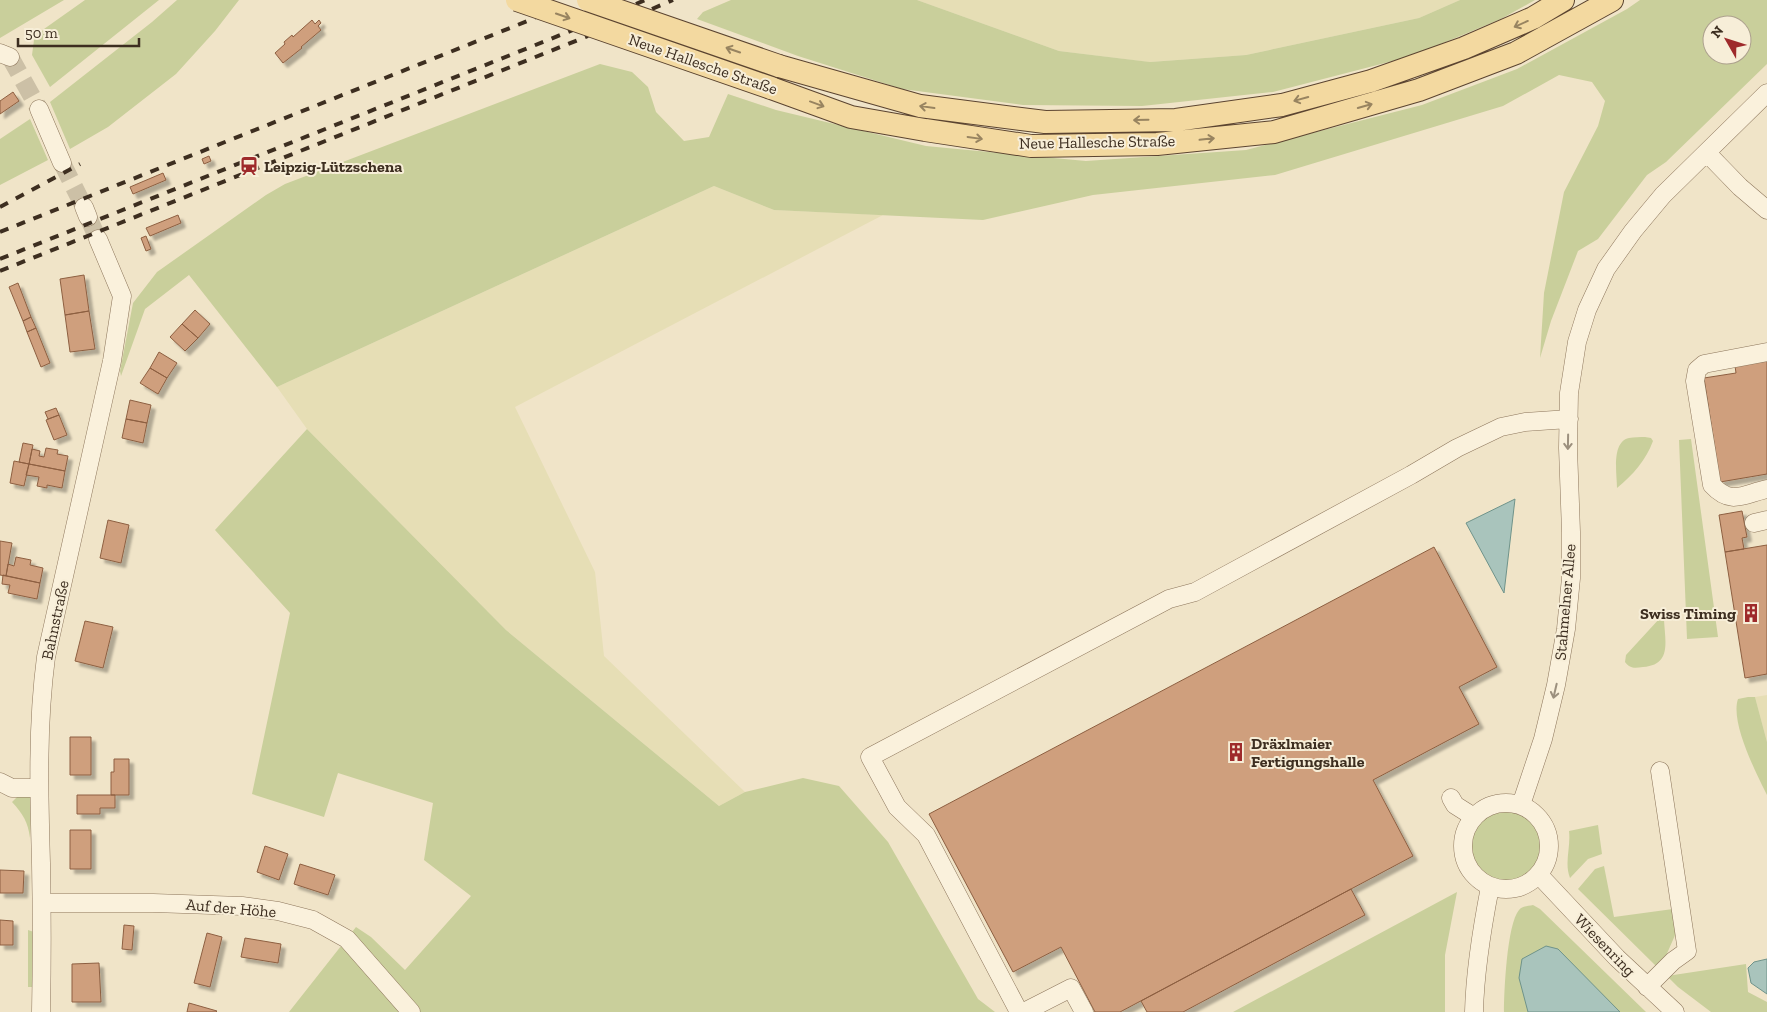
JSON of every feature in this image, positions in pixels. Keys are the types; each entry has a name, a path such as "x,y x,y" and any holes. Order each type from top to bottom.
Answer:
{"main road":[{"name":"Neue Hallesche Straße","path":"517,0 851,117 1031,146 1157,144 1274,132 1419,90 1516,53 1612,0"},
{"name":"Neue Hallesche Straße","path":"588,0 779,66 920,106 1045,122 1176,120 1282,105 1371,81 1464,48 1533,18 1563,0"}],"street":[{"path":"1767,93 1707,153 1740,187 1767,210"},
{"path":"39,109 62,163"},
{"name":"Stahmelner Allee","path":"1521,805 1543,739 1556,685 1566,628 1571,578 1568,393 1577,342 1587,310 1606,270 1633,231 1663,195 1707,153"},
{"name":"Bahnstraße","path":"41,1012 42,903 39,788 41,693 46,657 112,361 122,296 98,239"},
{"path":"1767,352 1704,364 1697,370 1695,381 1712,485 1726,496 1737,498 1767,489"},
{"path":"1019,1012 926,835 897,807 870,757 1169,599 1195,592 1411,475 1457,448 1501,427 1525,422 1569,420"},
{"path":"1647,987 1687,950 1660,771"},
{"path":"0,782 12,788 39,788"},
{"path":"1451,798 1455,806 1474,817"},
{"path":"1510,803 1521,805 1539,818 1547,831 1550,846 1547,860 1539,875 1527,885 1515,889 1490,887 1481,882 1468,867 1463,851 1465,832 1480,811 1496,804 1510,803"},
{"name":"Wiesenring","path":"1539,875 1647,987 1675,1012"},
{"path":"1474,1012 1474,988 1490,887"},
{"name":"Auf der Höhe","path":"42,903 153,903 242,906 278,911 312,920 347,939 411,1012"},
{"path":"1024,1012 1071,988 1084,1012"}],"shaded area":[{"path":"917,0 1460,0 1419,18 1246,55 1149,62 1059,51"},
{"path":"714,186 774,210 883,215 515,407 595,572 604,656 745,792 719,806 506,630 307,429 277,387"},
{"path":"1767,695 1767,742 1755,697"}],"green space":[{"path":"0,0 64,0 0,38"},
{"path":"85,0 159,0 50,87 32,55 34,40 44,29"},
{"path":"177,0 239,0 215,31 176,74 108,127 70,149 50,102"},
{"path":"731,0 917,0 1059,51 1150,62 1246,55 1419,18 1460,0 1535,0 1501,19 1412,56 1273,92 1142,106 1023,105 902,89 798,56 697,19 703,12"},
{"path":"1640,0 1767,0 1767,64 1666,162 1647,175 1598,239 1578,251 1551,321 1540,358 1544,293 1564,192 1598,126 1605,101 1592,82 1559,75 1503,106 1275,175 1093,195 983,220 774,210 714,186 277,387 189,275 145,309 121,376 120,371 133,303 157,272 266,195 285,184 600,64 632,72 648,87 656,112 684,141 709,137 728,94 776,110 926,146 1086,161 1246,150 1422,105 1517,69"},
{"path":"30,119 48,160 0,185 0,139"},
{"path":"307,429 506,630 719,806 745,792 803,778 839,786 888,842 978,999 995,1012 289,1012 356,927 371,937 405,970 471,896 424,860 433,803 338,773 324,817 252,794 290,613 215,530"},
{"path":"1629,438 1651,438 1653,441 1647,455 1634,472 1617,488 1616,459 1620,446 1623,441"},
{"path":"1691,439 1718,637 1687,639 1679,440"},
{"path":"1660,618 1664,620 1665,651 1663,657 1659,662 1652,665 1635,668 1629,666 1625,662 1626,655"},
{"path":"1755,697 1767,742 1767,795 1745,747 1738,721 1736,709 1738,699"},
{"path":"18,796 31,797 30,838 24,819 12,802"},
{"path":"1500,810 1514,810 1528,816 1538,826 1544,840 1544,854 1538,868 1528,878 1514,884 1500,884 1486,878 1476,868 1470,854 1470,840 1476,826 1486,816"},
{"path":"1598,825 1602,854 1588,859 1570,878 1568,872 1569,831"},
{"path":"1604,866 1614,917 1673,909 1676,933 1665,958 1656,966 1578,889 1595,869"},
{"path":"1457,892 1445,955 1445,1012 1233,1012"},
{"path":"1533,905 1540,909 1646,1012 1504,1012 1507,959 1512,929 1519,910"},
{"path":"28,930 34,932 33,987 28,987"},
{"path":"1746,964 1748,992 1767,1002 1767,1012 1711,1012 1678,987 1667,976"}],"water":[{"path":"1515,499 1504,593 1466,523"},
{"path":"1546,946 1558,949 1620,1012 1528,1012 1519,978 1522,959"},
{"path":"1767,959 1767,994 1751,983 1748,968 1754,962"}],"building":[{"path":"312,20 315,24 319,20 321,23 318,26 321,30 283,63 275,53 285,44 284,42 292,35 293,37"},
{"path":"13,92 19,101 0,114 0,101"},
{"path":"209,156 211,161 204,164 202,159"},
{"path":"163,173 166,180 133,194 130,187"},
{"path":"178,215 181,223 150,236 146,228"},
{"path":"146,236 151,249 146,251 141,238"},
{"path":"84,275 89,311 65,315 60,279"},
{"path":"18,283 31,317 23,321 9,287"},
{"path":"195,310 210,324 198,338 182,324"},
{"path":"89,311 95,349 70,352 65,315"},
{"path":"31,317 36,328 27,332 23,321"},
{"path":"182,324 198,338 185,351 170,337"},
{"path":"36,328 50,363 41,367 27,332"},
{"path":"159,352 177,363 167,378 150,368"},
{"path":"1767,361 1767,474 1720,482 1704,378 1736,373 1735,366"},
{"path":"150,368 167,378 158,394 140,383"},
{"path":"130,400 151,405 147,423 126,419"},
{"path":"56,408 59,415 48,419 45,412"},
{"path":"59,415 67,435 54,440 46,420"},
{"path":"126,419 147,423 143,443 122,438"},
{"path":"23,443 33,445 29,464 19,462"},
{"path":"46,448 58,450 57,454 68,456 65,471 29,464 32,449 40,451 39,456 44,457"},
{"path":"14,461 29,464 24,486 10,483"},
{"path":"29,464 65,471 62,488 47,485 47,488 37,486 39,477 26,475"},
{"path":"1742,511 1747,537 1742,538 1744,549 1725,552 1719,515"},
{"path":"108,520 129,525 121,563 100,558"},
{"path":"0,541 12,543 6,576 0,575"},
{"name":"Swiss Timing","path":"1767,545 1767,674 1745,678 1725,552"},
{"name":"Dräxlmaier Fertigungshalle","path":"1434,547 1497,667 1459,687 1479,724 1373,780 1413,856 1120,1012 1095,1012 1061,947 1013,972 929,814"},
{"path":"16,557 31,560 30,565 43,568 40,583 6,576 8,564 14,566"},
{"path":"3,575 40,583 37,599 8,593 10,585 2,584"},
{"path":"85,621 113,627 103,668 75,661"},
{"path":"70,737 91,737 91,775 70,775"},
{"path":"114,759 129,759 129,795 111,795 111,772 114,772"},
{"path":"77,795 115,795 115,808 100,808 100,814 77,814"},
{"path":"70,830 91,830 91,869 70,869"},
{"path":"265,846 288,854 279,880 257,872"},
{"path":"300,864 335,875 328,895 294,884"},
{"path":"0,870 24,871 23,893 0,893"},
{"path":"1351,889 1365,915 1183,1012 1147,1012 1141,1001"},
{"path":"0,920 13,921 13,945 0,945"},
{"path":"124,925 134,926 132,950 122,949"},
{"path":"207,933 222,937 210,987 194,983"},
{"path":"245,938 281,944 278,963 241,957"},
{"path":"99,963 101,1002 72,1002 72,964"},
{"path":"189,1003 217,1011 187,1012"}],"tunnel":[{"path":"10,57 39,109"},
{"path":"62,163 84,207"},
{"path":"88,217 98,239"}],"railway":[{"path":"636,4 645,0"},
{"path":"652,9 673,0"},
{"path":"0,232 535,18"},
{"path":"0,259 573,30"},
{"path":"0,271 588,36"},
{"path":"0,207 80,164"}],"place":[{"name":"Leipzig-Lützschena","path":"249,166"},
{"name":"Swiss Timing","path":"1751,613"},
{"name":"Dräxlmaier Fertigungshalle","path":"1236,752"}]}
